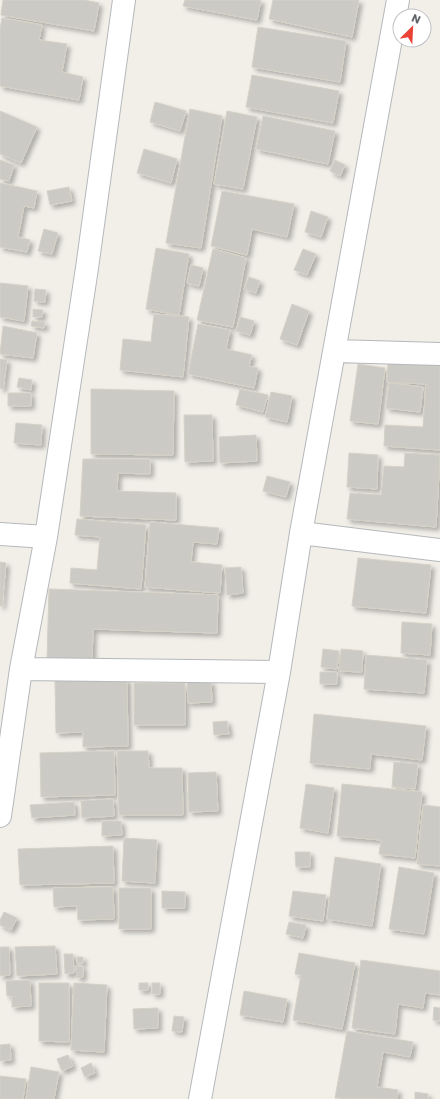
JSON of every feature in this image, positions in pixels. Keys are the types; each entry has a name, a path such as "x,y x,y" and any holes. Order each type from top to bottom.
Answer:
{"street":[{"path":"0,816 21,669 46,537 86,276 124,0"},
{"path":"200,1099 279,672 301,533 398,0"},
{"path":"334,351 440,354"},
{"path":"301,533 440,550"},
{"path":"0,534 46,537"},
{"path":"21,669 279,672"}],"building":[{"path":"3,0 84,0 99,3 94,31 1,15"},
{"path":"185,0 261,0 257,20 183,6"},
{"path":"273,0 359,0 352,37 269,19"},
{"path":"2,18 42,25 39,40 67,44 62,72 83,77 79,100 0,86 0,29"},
{"path":"258,27 346,41 340,82 252,67"},
{"path":"252,75 339,91 333,123 246,107"},
{"path":"155,102 186,111 180,131 150,122"},
{"path":"190,109 222,116 201,248 166,243"},
{"path":"0,111 37,127 21,163 0,154"},
{"path":"227,111 257,117 243,189 214,184"},
{"path":"263,116 335,131 328,164 256,149"},
{"path":"144,149 177,159 171,183 137,173"},
{"path":"0,160 14,165 9,181 0,179"},
{"path":"335,160 345,165 340,176 330,171"},
{"path":"0,183 37,191 34,208 24,206 18,237 30,240 27,252 0,247"},
{"path":"69,187 72,201 50,205 47,191"},
{"path":"222,191 294,204 287,237 252,229 247,255 211,246"},
{"path":"311,211 328,217 321,237 305,232"},
{"path":"44,229 58,233 52,254 38,251"},
{"path":"156,248 189,254 179,315 146,309"},
{"path":"213,249 246,258 233,327 197,320"},
{"path":"303,249 316,254 307,275 294,270"},
{"path":"191,265 203,268 199,286 187,283"},
{"path":"249,277 260,281 256,293 244,289"},
{"path":"0,283 28,286 24,321 0,317"},
{"path":"35,289 46,290 45,302 34,301"},
{"path":"292,304 309,311 297,345 280,339"},
{"path":"33,309 43,310 42,317 33,317"},
{"path":"154,314 189,317 183,377 120,370 123,339 151,342"},
{"path":"240,317 254,321 250,335 236,331"},
{"path":"32,321 45,322 44,328 31,326"},
{"path":"198,324 230,330 226,349 252,355 249,366 258,368 254,388 188,374"},
{"path":"3,326 37,333 33,358 0,354"},
{"path":"0,359 7,360 3,389 0,388"},
{"path":"388,362 440,365 440,450 384,446 385,425 423,427 426,384 387,382"},
{"path":"358,364 385,368 378,424 350,421"},
{"path":"19,378 32,380 31,390 17,387"},
{"path":"389,383 423,387 420,412 386,408"},
{"path":"91,389 174,391 173,455 91,454"},
{"path":"240,389 268,395 263,412 236,405"},
{"path":"271,392 292,396 287,422 265,417"},
{"path":"8,393 31,393 31,406 8,406"},
{"path":"184,415 212,415 213,461 185,462"},
{"path":"16,423 42,425 41,445 14,443"},
{"path":"256,435 257,461 220,463 219,437"},
{"path":"349,453 378,455 377,489 347,487"},
{"path":"405,453 440,455 436,527 347,519 350,493 381,495 384,466 404,467"},
{"path":"83,459 150,459 150,474 118,473 117,491 176,493 176,520 80,516"},
{"path":"267,476 290,482 286,497 263,491"},
{"path":"77,519 146,525 141,589 70,583 71,568 97,570 100,537 75,535"},
{"path":"150,522 219,528 217,544 193,542 191,562 222,565 220,593 145,587"},
{"path":"358,558 431,565 426,613 352,606"},
{"path":"0,562 6,563 2,606 0,606"},
{"path":"241,567 243,593 227,595 225,568"},
{"path":"49,589 218,595 217,633 93,629 92,660 47,658"},
{"path":"402,622 432,624 430,655 401,653"},
{"path":"323,649 339,651 337,669 321,667"},
{"path":"341,649 363,651 362,672 339,671"},
{"path":"366,655 427,660 424,693 364,689"},
{"path":"320,672 337,672 337,684 320,684"},
{"path":"127,679 128,746 83,747 83,732 56,733 55,680"},
{"path":"211,681 212,702 188,703 187,682"},
{"path":"134,683 185,683 185,725 134,725"},
{"path":"314,714 426,726 422,760 371,754 370,769 310,763"},
{"path":"227,721 229,734 214,735 213,722"},
{"path":"114,751 115,795 41,797 40,753"},
{"path":"117,751 148,751 149,768 182,768 183,815 119,815"},
{"path":"394,762 418,764 415,789 392,787"},
{"path":"216,772 218,811 189,812 188,773"},
{"path":"306,784 334,788 328,833 300,828"},
{"path":"342,784 422,792 415,858 379,854 381,840 337,836"},
{"path":"113,799 114,816 82,818 81,801"},
{"path":"74,802 75,815 32,818 30,805"},
{"path":"423,805 440,807 440,866 417,864"},
{"path":"102,821 121,821 122,835 102,836"},
{"path":"124,838 157,840 155,883 122,881"},
{"path":"113,846 114,883 20,885 18,849"},
{"path":"295,852 310,852 310,867 296,867"},
{"path":"335,857 381,864 372,926 327,919"},
{"path":"399,867 434,873 424,934 389,929"},
{"path":"113,887 114,919 78,920 77,906 54,907 53,888"},
{"path":"119,888 151,888 151,929 119,929"},
{"path":"162,891 185,892 185,908 162,908"},
{"path":"293,891 326,895 323,921 289,916"},
{"path":"4,912 17,918 11,930 0,925 0,920"},
{"path":"289,922 306,925 303,938 286,934"},
{"path":"55,946 57,974 17,976 15,947"},
{"path":"0,947 9,947 10,975 0,976"},
{"path":"299,953 355,963 342,1029 293,1020 301,975 295,974"},
{"path":"64,954 73,954 74,973 65,974"},
{"path":"77,957 83,957 83,963 77,963"},
{"path":"361,960 440,971 440,995 425,993 423,1008 398,1004 395,1034 352,1028"},
{"path":"76,966 83,966 83,977 77,978"},
{"path":"30,980 31,1006 12,1007 12,996 7,996 6,981"},
{"path":"39,983 69,983 69,1042 39,1041"},
{"path":"74,983 107,985 104,1052 71,1050"},
{"path":"139,983 148,983 148,990 139,990"},
{"path":"152,983 160,983 160,994 152,994"},
{"path":"244,991 287,999 283,1022 240,1015"},
{"path":"434,1007 440,1008 440,1021 433,1020"},
{"path":"158,1008 158,1028 134,1029 133,1009"},
{"path":"174,1016 184,1017 182,1032 172,1031"},
{"path":"347,1031 413,1042 410,1057 383,1052 377,1087 398,1090 397,1099 335,1098"},
{"path":"10,1044 11,1060 0,1061 0,1045"},
{"path":"68,1055 73,1066 62,1071 57,1059"},
{"path":"91,1063 95,1073 85,1077 81,1068"},
{"path":"31,1067 59,1072 54,1099 26,1099"},
{"path":"0,1076 26,1079 23,1099 0,1099"},
{"path":"415,1092 428,1094 428,1099 415,1099"}]}
